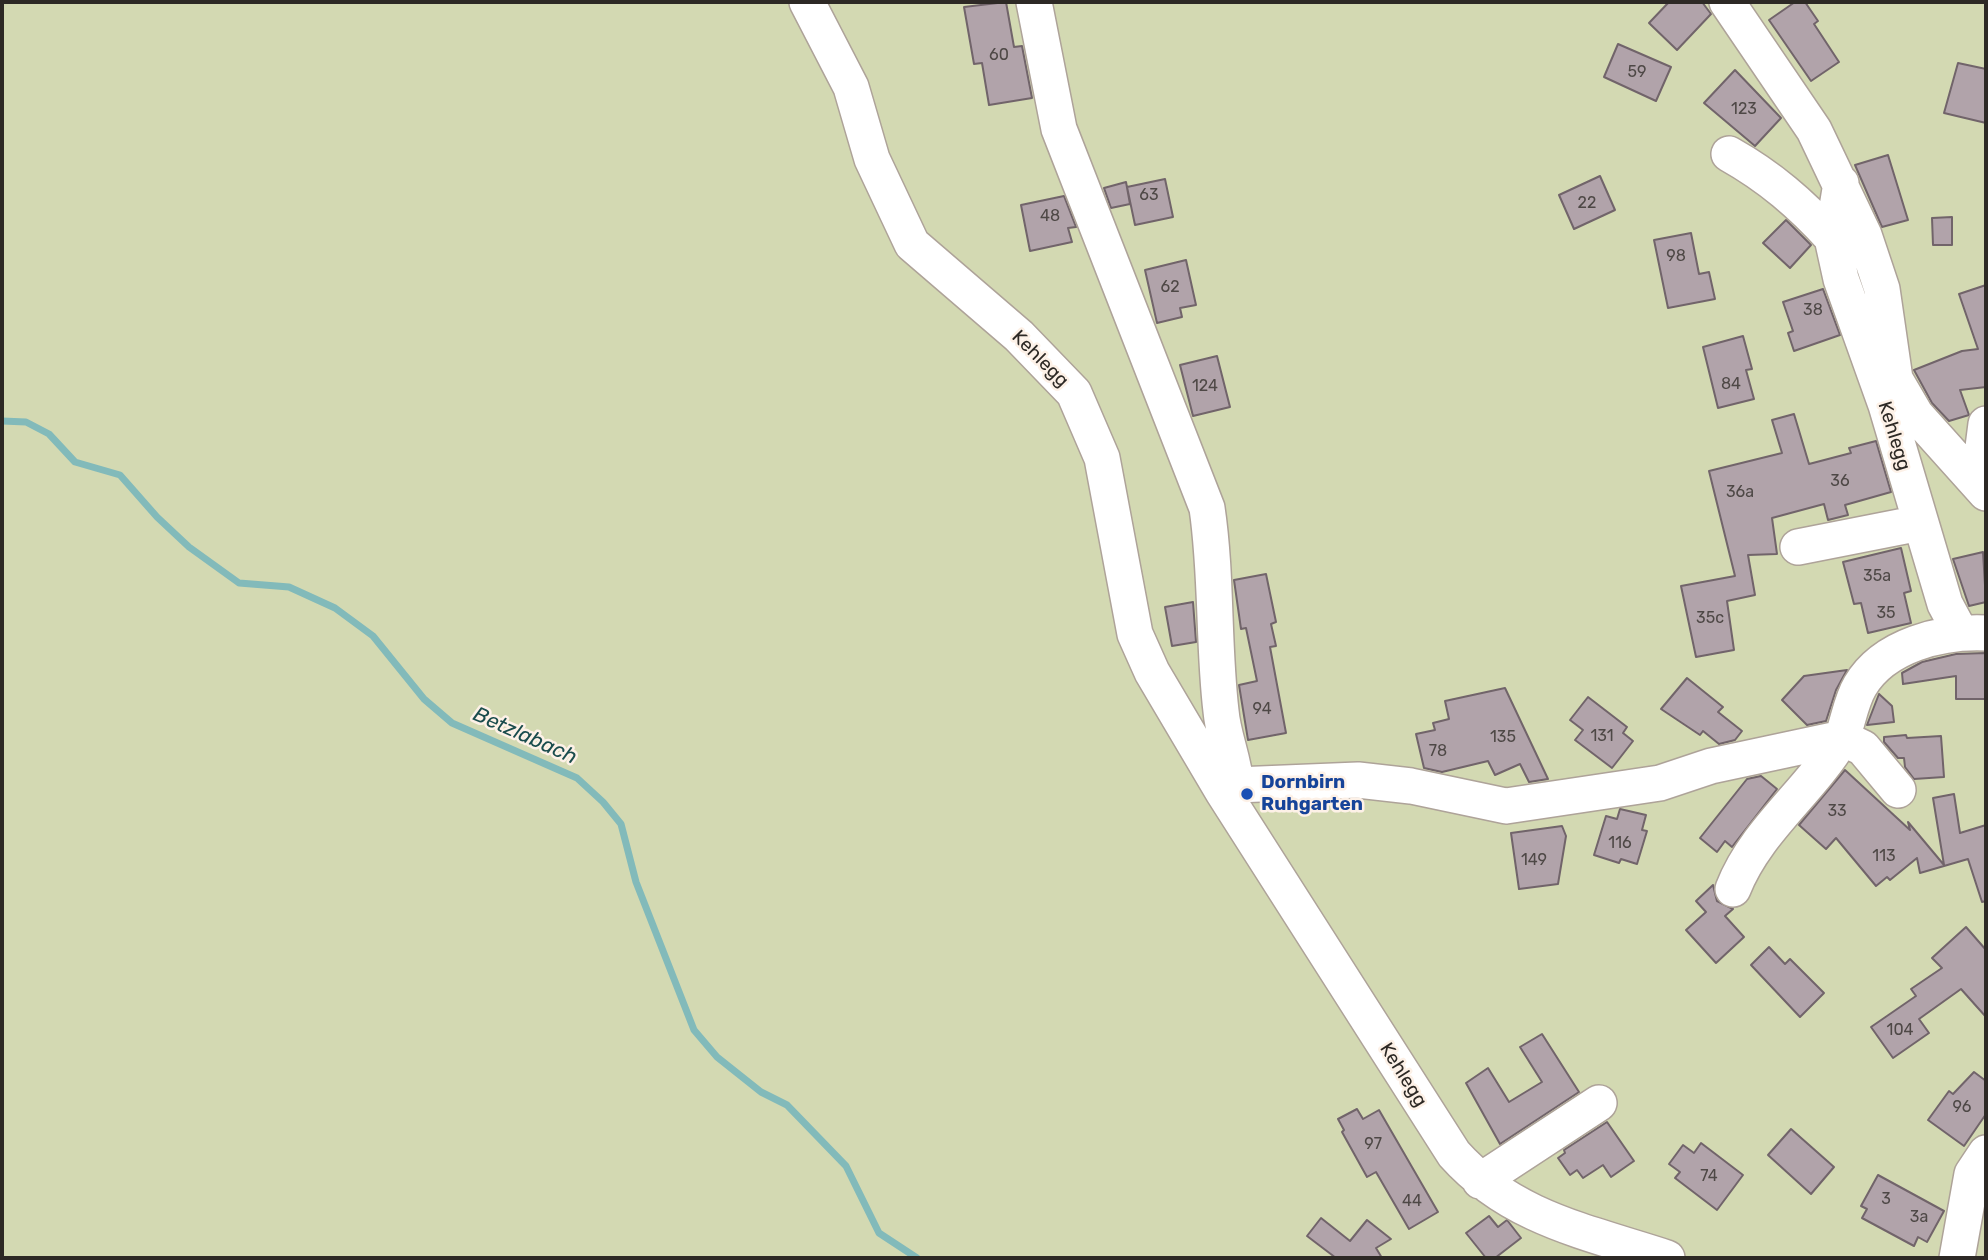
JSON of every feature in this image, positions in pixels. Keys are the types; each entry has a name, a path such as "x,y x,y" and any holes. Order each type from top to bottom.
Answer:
{"street":[{"name":"Kehlegg","path":"807,2 851,87 873,159 912,244 1019,337 1074,393 1102,458 1135,634 1152,672 1230,788 1420,1105 1454,1154 1480,1181 1510,1202 1536,1214 1667,1258"},
{"name":"Kehlegg","path":"1034,2 1059,129 1207,508 1212,549 1221,714 1234,761 1230,788"},
{"name":"Kehlegg","path":"1727,2 1814,130 1841,183 1864,235 1882,289 1895,379 1916,415 1986,490"},
{"name":"Kehlegg","path":"1729,154 1762,173 1801,203 1832,238"},
{"name":"Kehlegg","path":"1841,183 1832,238 1856,328 1886,405 1945,604 1973,632"},
{"name":"Kehlegg","path":"1986,424 1981,463 1986,490"},
{"path":"1798,547 1920,523"},
{"name":"Kehlegg","path":"1732,889 1744,861 1829,760 1842,738 1859,688 1874,666 1901,649 1973,632"},
{"path":"1230,788 1358,780 1411,786 1506,806 1660,783 1711,766 1842,738 1863,748 1898,790"},
{"path":"1480,1181 1599,1103"},
{"path":"1968,1238 1972,1174 1986,1153"}],"green space":[{"path":"2,2 1986,2 1986,1258 2,1258"}],"building":[{"path":"1006,2 1014,47 1022,46 1032,98 989,105 982,63 974,64 964,7"},
{"path":"1669,2 1702,2 1711,14 1677,50 1649,23"},
{"path":"1795,2 1805,2 1818,21 1814,24 1839,62 1811,81 1769,20"},
{"path":"1618,44 1671,67 1656,101 1604,77"},
{"path":"1958,63 1986,69 1986,123 1944,113"},
{"path":"1735,70 1781,118 1755,146 1704,103"},
{"path":"1888,155 1908,220 1882,227 1855,165"},
{"path":"1600,176 1615,210 1574,229 1559,195"},
{"path":"1165,179 1173,217 1135,225 1127,187"},
{"path":"1126,182 1130,204 1111,208 1104,188"},
{"path":"1064,196 1076,227 1068,228 1072,242 1030,251 1021,205"},
{"path":"1952,217 1952,245 1933,245 1932,218"},
{"path":"1786,220 1811,245 1790,268 1763,243"},
{"path":"1691,233 1699,274 1709,272 1715,299 1668,308 1654,240"},
{"path":"1186,260 1196,305 1180,308 1182,317 1157,323 1145,270"},
{"path":"1986,285 1986,387 1960,390 1969,415 1949,421 1932,403 1914,370 1962,351 1978,349 1959,294"},
{"path":"1823,289 1840,335 1794,351 1788,333 1793,331 1783,302"},
{"path":"1743,336 1752,369 1746,370 1754,399 1718,408 1703,347"},
{"path":"1217,356 1230,407 1193,416 1180,365"},
{"path":"1794,414 1809,464 1851,453 1849,448 1876,441 1891,492 1845,505 1848,515 1828,520 1824,504 1772,518 1777,554 1748,555 1755,595 1727,601 1734,650 1696,657 1681,586 1735,576 1709,471 1782,453 1772,420"},
{"path":"1901,548 1911,591 1904,593 1911,623 1868,633 1861,603 1854,604 1843,562"},
{"path":"1983,552 1986,602 1969,606 1953,559"},
{"path":"1266,574 1276,622 1271,624 1276,646 1270,647 1286,733 1248,740 1239,685 1257,681 1246,628 1241,629 1234,580"},
{"path":"1193,602 1196,642 1172,646 1165,607"},
{"path":"1986,653 1986,699 1956,699 1956,676 1903,684 1902,673 1922,662 1956,654"},
{"path":"1847,670 1836,690 1826,721 1807,725 1782,700 1804,676"},
{"path":"1687,678 1723,707 1718,712 1742,731 1735,740 1719,744 1703,731 1700,735 1661,709"},
{"path":"1505,688 1548,779 1529,782 1520,764 1495,775 1488,761 1442,772 1424,768 1416,734 1435,730 1433,723 1449,719 1445,701"},
{"path":"1879,694 1892,706 1894,722 1867,725"},
{"path":"1588,697 1627,727 1623,733 1633,741 1612,768 1575,740 1583,730 1570,720"},
{"path":"1906,735 1907,738 1941,736 1944,777 1914,779 1905,767 1904,758 1898,758 1884,742 1884,737"},
{"path":"1845,770 1910,830 1908,822 1944,865 1933,798 1954,794 1960,833 1986,825 1986,901 1982,902 1968,859 1920,873 1917,858 1890,880 1887,877 1876,886 1836,838 1826,849 1799,825"},
{"path":"1761,776 1777,789 1732,847 1725,841 1717,852 1700,838 1747,779"},
{"path":"1620,809 1646,815 1642,830 1647,831 1637,864 1621,859 1619,863 1594,855 1606,816 1617,819"},
{"path":"1562,826 1566,836 1558,884 1519,889 1511,833"},
{"path":"1713,885 1717,901 1733,909 1725,916 1744,937 1716,963 1686,930 1706,912 1696,901"},
{"path":"1966,927 1986,950 1986,1017 1961,989 1919,1019 1929,1033 1893,1058 1871,1027 1916,996 1911,989 1942,968 1932,958"},
{"path":"1769,947 1785,964 1790,959 1824,993 1800,1017 1751,965"},
{"path":"1542,1034 1579,1092 1500,1144 1466,1083 1488,1068 1509,1102 1542,1082 1520,1047"},
{"path":"1974,1072 1986,1081 1986,1114 1964,1146 1928,1120 1949,1091 1953,1094"},
{"path":"1357,1109 1363,1119 1379,1110 1438,1212 1409,1229 1376,1172 1367,1177 1342,1132 1344,1130 1338,1119"},
{"path":"1607,1122 1634,1161 1611,1177 1603,1165 1583,1178 1577,1170 1570,1175 1558,1158 1565,1153 1564,1150"},
{"path":"1791,1129 1834,1167 1811,1194 1768,1155"},
{"path":"1701,1143 1743,1175 1717,1210 1675,1178 1680,1172 1669,1164 1683,1145 1694,1153"},
{"path":"1878,1175 1944,1211 1927,1242 1918,1237 1914,1246 1862,1218 1867,1209 1861,1206"},
{"path":"1489,1216 1498,1227 1507,1220 1521,1238 1495,1258 1486,1258 1466,1233"},
{"path":"1321,1218 1350,1241 1367,1220 1391,1239 1376,1248 1382,1258 1336,1258 1307,1236"}],"waterway":[{"name":"Betzlabach","path":"2,421 26,422 49,434 75,462 120,475 157,517 189,547 239,583 289,587 335,608 373,636 424,699 452,723 577,778 603,802 621,824 636,882 694,1030 717,1057 761,1092 787,1105 846,1166 879,1233 917,1258"}],"place":[{"name":"Dornbirn Ruhgarten","path":"1247,794"}]}
